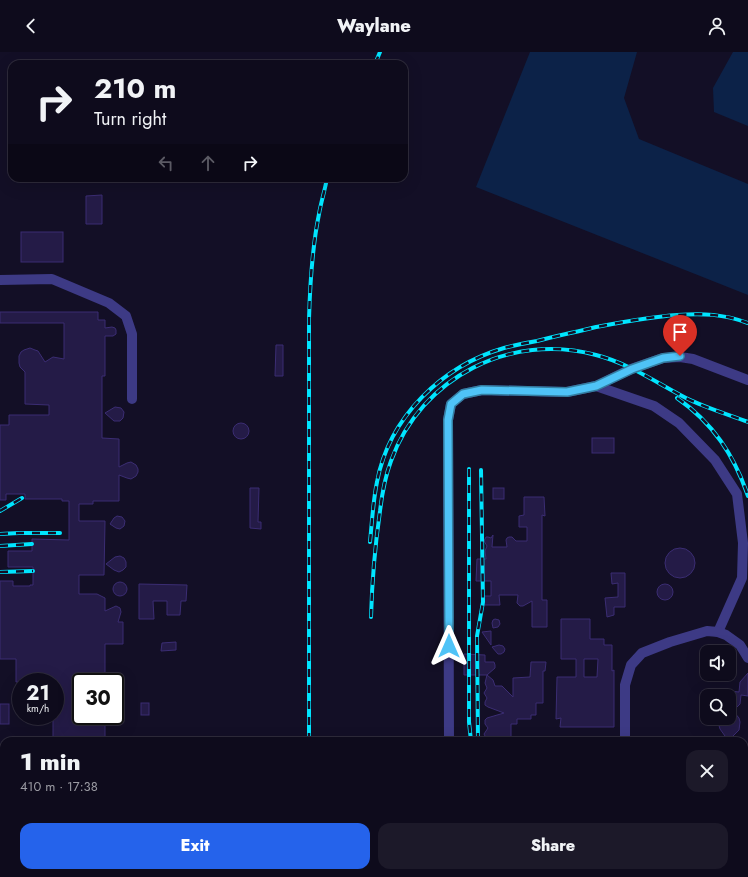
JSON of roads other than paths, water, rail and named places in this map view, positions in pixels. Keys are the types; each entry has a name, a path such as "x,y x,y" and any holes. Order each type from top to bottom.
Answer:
{"street":[{"path":"0,280 52,279 110,304 126,316 132,334 132,398"},
{"path":"449,737 448,420 451,404 463,394 482,390 567,392 596,386 650,362 663,358 680,356 693,359 748,380"},
{"path":"596,386 654,406 679,423 715,460 737,494 743,543 742,578 718,632"},
{"path":"625,737 625,685 631,665 642,653 670,642 707,631 718,632 726,635 740,645 748,658"}],"water":[{"path":"530,52 637,52 624,98 639,139 748,184 748,295 476,187"},
{"path":"733,52 748,52 748,126 714,112 713,88"}],"railway":[{"path":"377,60 380,52"},
{"path":"309,737 309,319 313,253 326,182"},
{"path":"370,542 377,482 383,458 393,436 406,416 422,397 440,381 460,367 481,356 504,348 596,327 636,320 677,315 704,314 721,316 748,323"},
{"path":"371,617 378,524 384,486 391,461 405,431 424,406 447,384 473,368 502,356 532,350 564,350 596,355 631,368 694,402 748,422"},
{"path":"677,398 701,418 721,441 736,467 748,496"},
{"path":"469,469 469,722 471,737"},
{"path":"478,737 477,636 483,602 481,470"},
{"path":"0,511 22,498"},
{"path":"0,534 60,533"},
{"path":"0,546 32,544"},
{"path":"0,572 33,571"}]}
